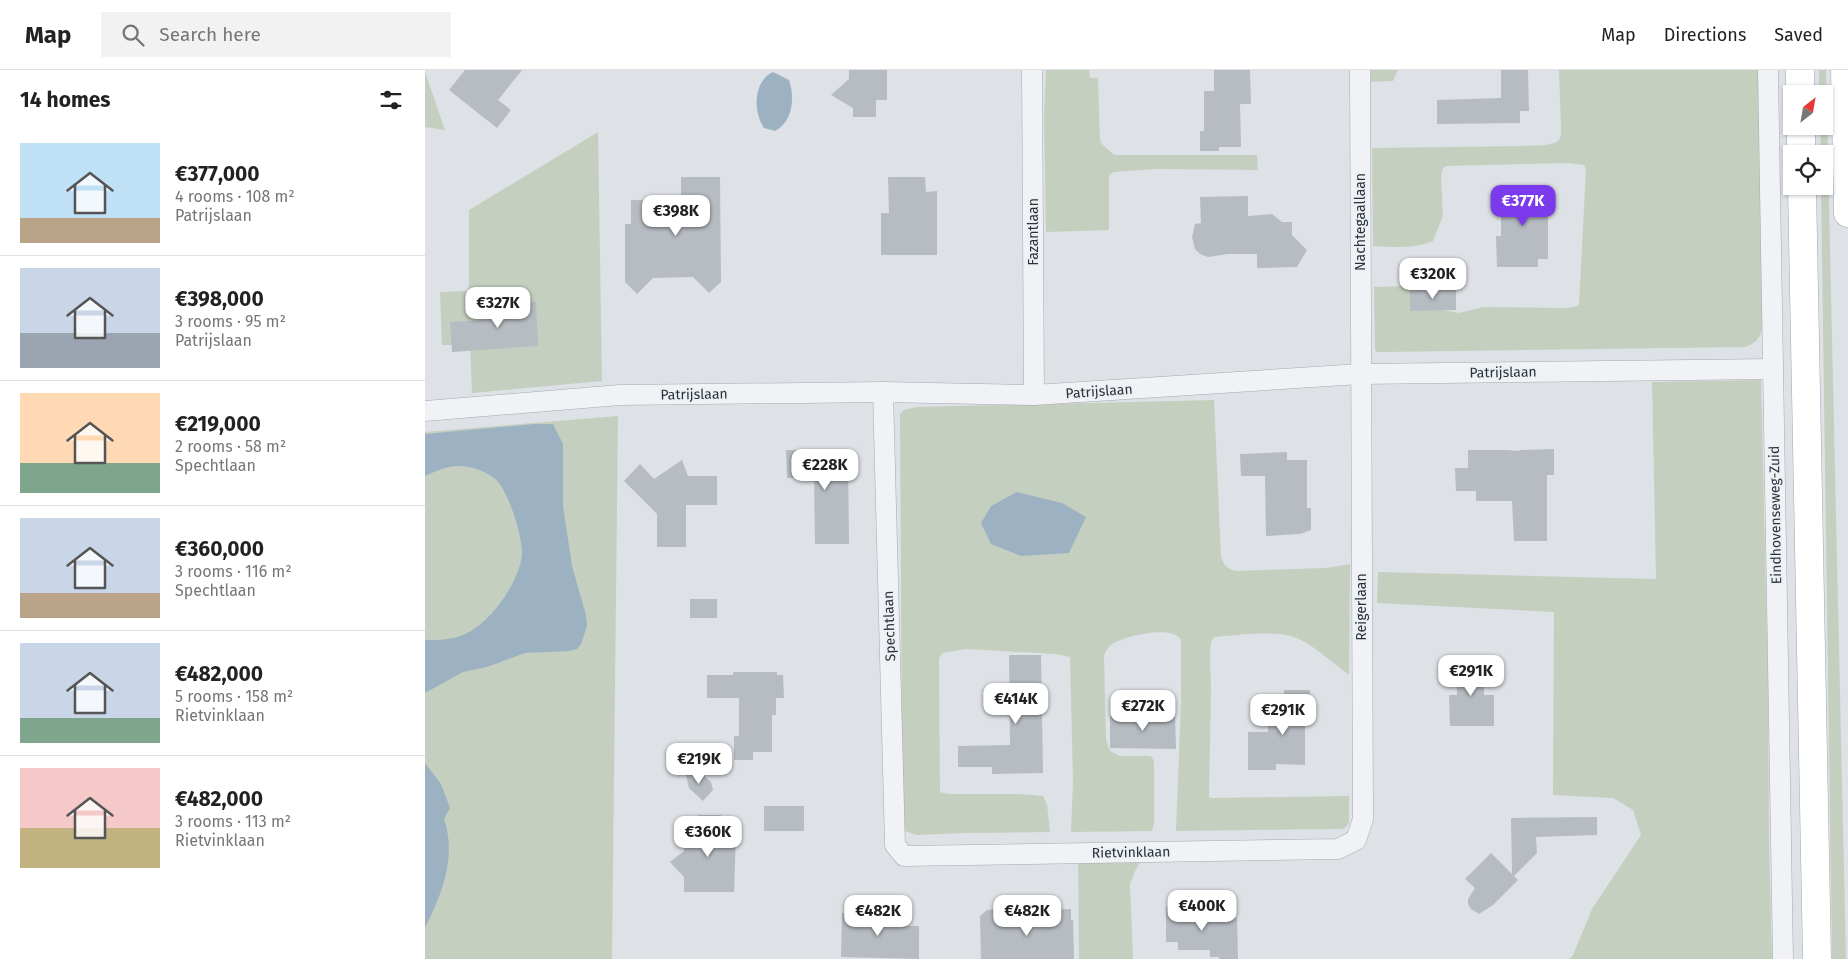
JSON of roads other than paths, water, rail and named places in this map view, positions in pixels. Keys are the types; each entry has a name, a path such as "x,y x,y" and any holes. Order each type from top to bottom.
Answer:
{"main road":[{"path":"1800,70 1800,85"},
{"path":"1845,70 1848,213"},
{"path":"1802,195 1817,959"}],"street":[{"name":"Fazantlaan","path":"1032,70 1034,395"},
{"name":"Nachtegaallaan","path":"1360,70 1360,374"},
{"name":"Eindhovenseweg-Zuid","path":"1768,70 1783,959"},
{"name":"Patrijslaan","path":"425,411 620,395 883,392 1034,395 1360,374 1772,368"},
{"name":"Reigerlaan","path":"1356,840 1363,819 1360,374"},
{"name":"Spechtlaan","path":"883,392 895,846 905,856"},
{"name":"Rietvinklaan","path":"905,856 1338,849 1356,840"}],"water":[{"path":"773,72 789,80 792,94 789,115 781,127 775,131 764,128 760,121 757,106 758,89 766,76"},
{"path":"553,424 563,444 563,506 572,566 586,615 587,626 581,644 577,649 569,651 525,653 487,667 463,672 425,693 425,640 458,637 473,630 483,622 509,590 520,566 522,547 514,514 499,483 494,478 482,471 462,466 445,468 425,476 425,434"},
{"path":"1017,492 1062,503 1086,517 1069,553 1021,556 991,544 981,523 991,506"},
{"path":"425,763 441,784 450,808 444,819 449,847 446,875 437,902 425,928"}]}
